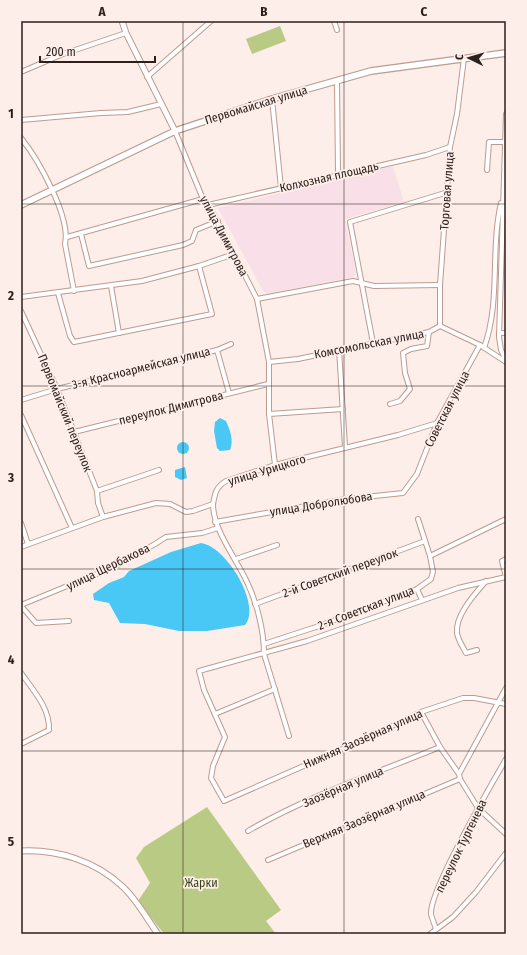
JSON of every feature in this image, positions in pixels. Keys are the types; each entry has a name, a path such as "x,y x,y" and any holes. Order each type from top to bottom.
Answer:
{"main road":[{"name":"Первомайская улица","path":"21,205 174,131 272,99 371,71 464,57 506,53"}],"street":[{"name":"улица Димитрова","path":"122,21 126,33 174,131 203,199 218,221 257,299 270,362 268,384 269,414 275,465"},
{"path":"147,77 211,21"},
{"path":"334,21 337,30"},
{"path":"21,72 63,54 126,33"},
{"name":"Торговая улица","path":"440,326 440,285 448,192 450,147 457,114 464,57"},
{"path":"337,80 338,174"},
{"path":"272,99 281,188"},
{"path":"21,120 100,112 128,112 161,104"},
{"path":"506,114 504,218 499,333 500,350 506,361"},
{"path":"21,138 42,167 52,190 67,237 65,244 74,291"},
{"path":"487,170 489,142 506,141"},
{"name":"Колхозная площадь","path":"208,205 426,155 450,147"},
{"path":"373,343 350,222 448,192"},
{"path":"67,237 203,199"},
{"path":"484,348 493,319 497,223 504,199"},
{"path":"81,234 89,266 183,245 192,241 196,230 218,221"},
{"path":"21,297 142,281 199,266 234,254"},
{"path":"58,293 70,336 74,342 212,314 199,266"},
{"path":"257,299 353,281 374,286 440,285"},
{"path":"111,286 119,333"},
{"name":"Первомайский переулок","path":"21,311 57,389 97,491 98,503 103,517"},
{"name":"Комсомольская улица","path":"270,362 298,358 430,332 440,326 480,345 506,361"},
{"path":"390,404 400,401 410,389 405,373 403,353 411,349 427,346 430,332"},
{"path":"499,333 506,333"},
{"path":"217,350 231,344"},
{"name":"Советская улица","path":"417,474 437,424 480,345"},
{"path":"339,349 345,447"},
{"name":"3-я Красноармейская улица","path":"21,400 57,389 217,350 229,393"},
{"name":"переулок Димитрова","path":"74,432 268,384"},
{"path":"269,414 343,409"},
{"path":"21,416 72,528"},
{"name":"улица Урицкого","path":"213,504 215,491 219,485 226,481 275,465 437,424"},
{"path":"97,491 159,470"},
{"name":"улица Добролюбова","path":"215,522 346,499 403,493 417,474"},
{"path":"21,546 103,517 158,503 170,504 186,512 193,512 213,504 215,522 248,583 255,604 264,644 264,654 289,736"},
{"path":"418,519 430,556 506,519"},
{"path":"21,523 28,544"},
{"name":"улица Щербакова","path":"21,606 116,566 166,537 202,533 218,528"},
{"name":"2-й Советский переулок","path":"255,604 424,541"},
{"path":"236,559 277,545"},
{"name":"2-я Советская улица","path":"264,644 322,625 417,589 431,579 433,572 430,556"},
{"path":"275,689 215,714 204,690 199,670 264,654 307,641 458,588 506,577 502,562 506,560"},
{"path":"477,650 466,653 457,631 459,620 472,598 486,581"},
{"path":"417,589 422,600"},
{"path":"21,606 36,623 69,621"},
{"path":"21,673 46,710 49,721 49,730 21,744"},
{"path":"460,776 506,688"},
{"name":"Нижняя Заозёрная улица","path":"215,714 226,737 213,766 211,778 224,801 365,739 421,712 463,698 474,698 506,704"},
{"path":"421,712 440,747 460,776 478,808 506,834"},
{"name":"Заозёрная улица","path":"248,831 270,818 440,747"},
{"name":"переулок Тургенева","path":"436,929 431,914 437,891 478,808 506,759"},
{"name":"Верхняя Заозёрная улица","path":"268,860 460,776"},
{"path":"21,851 41,850 60,854 82,861 106,873 124,887 158,934"},
{"path":"430,934 453,917 476,892 506,853"}],"shaded area":[{"path":"393,166 404,202 345,219 356,273 353,277 268,294 263,291 218,208"}],"green space":[{"path":"280,26 286,41 252,54 246,39"},
{"name":"Жарки","path":"207,807 281,910 266,921 276,934 164,934 138,901 150,883 136,858 144,847"}],"water":[{"path":"220,418 226,421 230,431 232,443 230,450 220,451 217,448 214,431 215,422"},
{"path":"183,442 187,444 189,448 187,452 183,454 179,452 177,448 179,444"},
{"path":"185,467 187,478 181,480 175,477 175,470"},
{"path":"201,543 211,547 221,554 239,578 249,604 249,616 245,625 207,631 179,631 145,624 120,623 109,603 94,600 93,594 109,583 124,577 129,571 171,552"}]}
